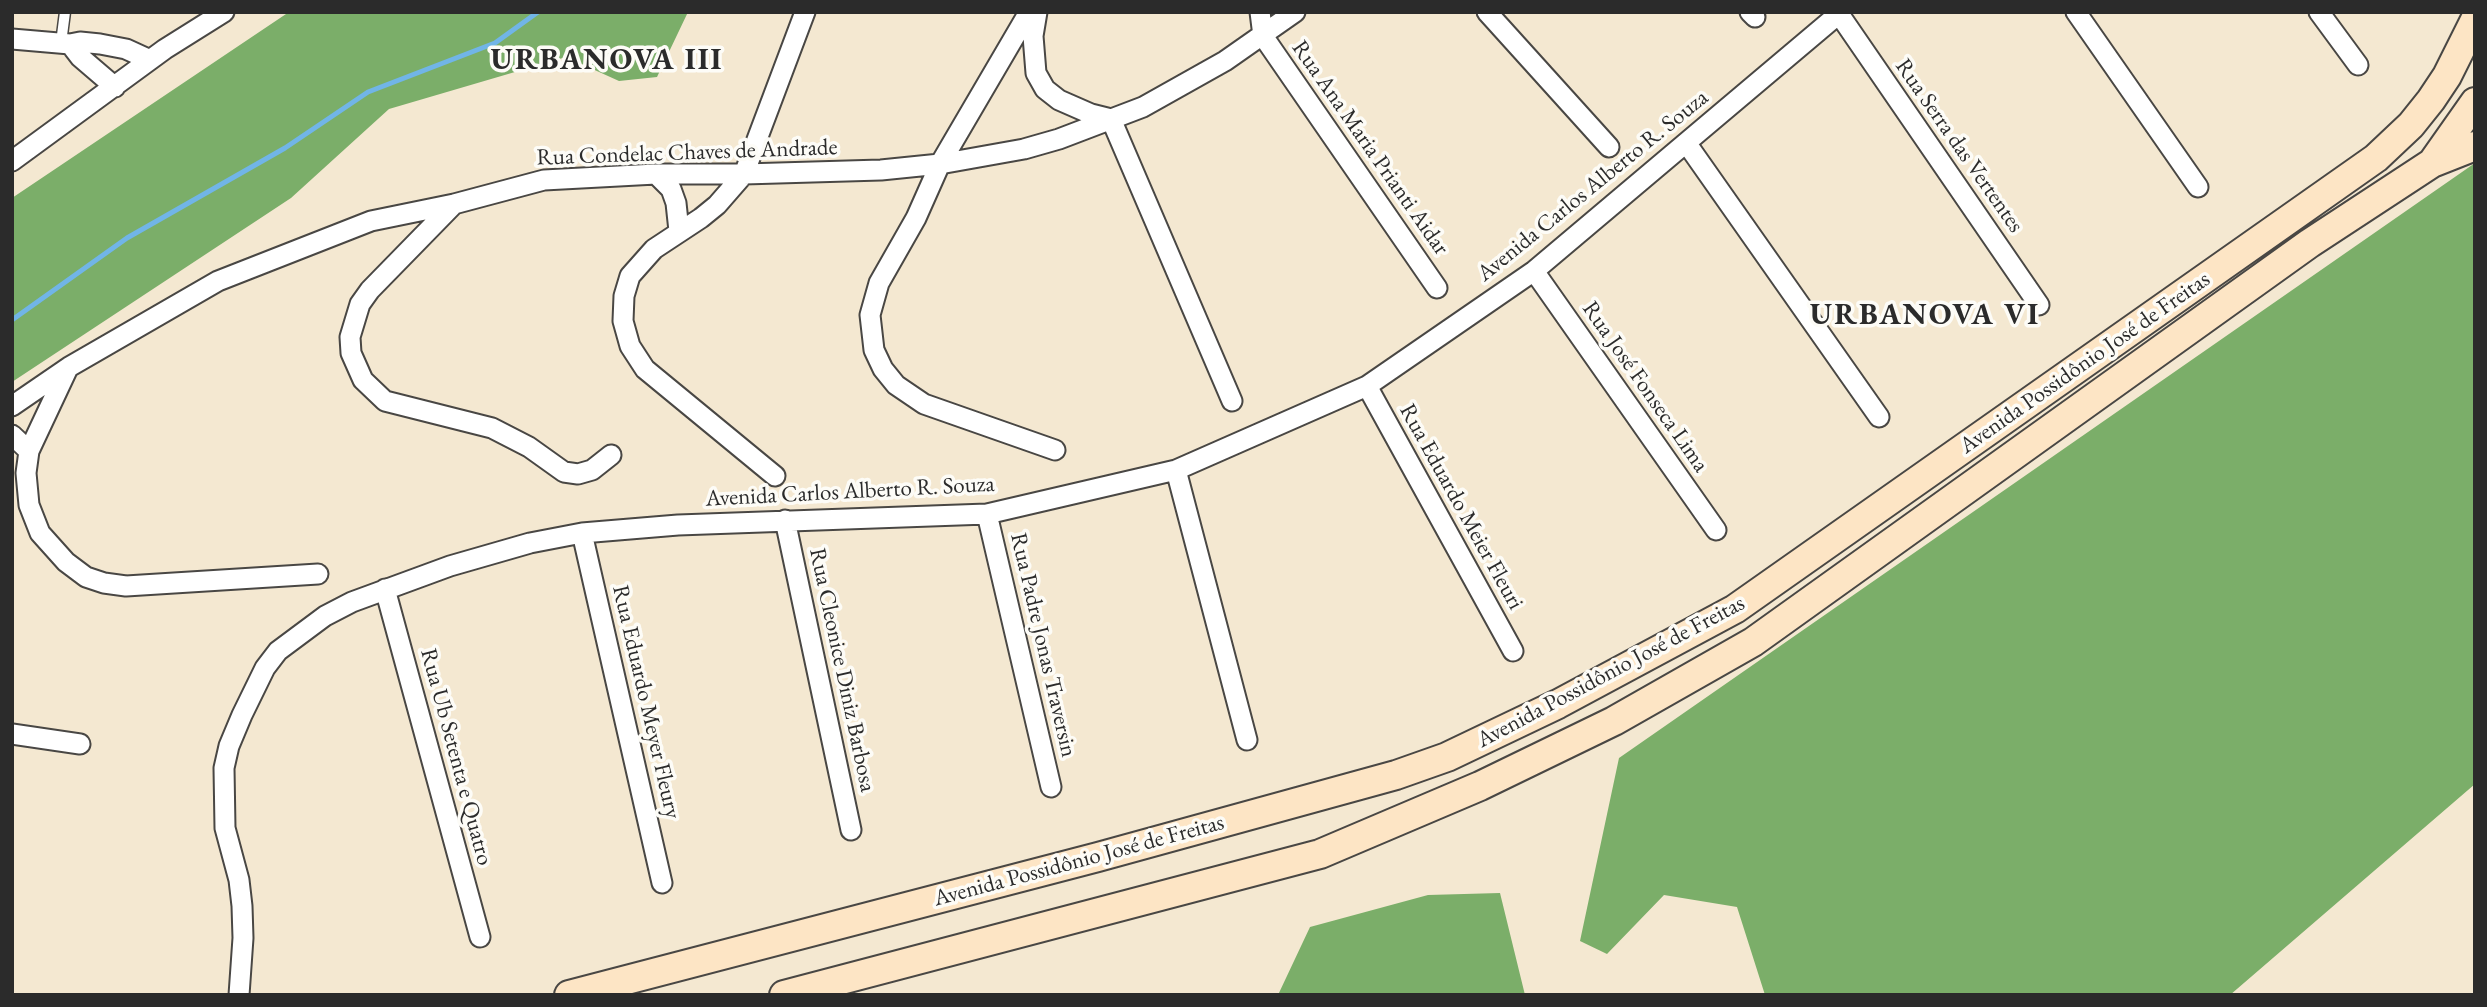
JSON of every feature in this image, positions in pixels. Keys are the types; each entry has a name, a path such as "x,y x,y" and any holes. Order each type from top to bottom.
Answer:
{"street":[{"path":"12,161 150,60 224,12"},
{"path":"775,476 645,369 630,346 623,321 624,296 630,276 654,249 717,205 744,174 805,12"},
{"path":"1029,12 940,164 916,218 879,283 870,315 874,350 883,369 896,384 924,404 1055,450"},
{"path":"1037,12 1033,54 1036,73 1045,89 1059,100 1074,108 1111,119 1232,401"},
{"path":"1260,12 1263,36"},
{"name":"Rua Condelac Chaves de Andrade","path":"12,406 69,367 218,281 371,221 454,204 544,180 656,174 881,170 940,164 1024,149 1143,107 1183,86 1296,12"},
{"path":"1487,12 1608,147"},
{"path":"2076,12 2198,187"},
{"path":"2319,12 2358,65"},
{"name":"Avenida Carlos Alberto R. Souza","path":"239,968 243,938 242,906 239,880 223,812 224,768 229,746 255,685 278,651 325,616 385,589 491,553 582,533 785,520 987,514 1176,470 1367,386 1534,271 1840,13"},
{"name":"Rua Serra das Vertentes","path":"1840,13 2039,305"},
{"name":"Avenida Possidônio José de Freitas","path":"569,995 1098,857 1384,778 1447,757 1507,730 1735,609 2376,158 2411,125 2447,76 2475,20"},
{"name":"Rua Ana Maria Prianti Aidar","path":"1263,36 1437,288"},
{"path":"12,38 80,42 126,49 150,60"},
{"path":"65,43 115,87"},
{"path":"2411,125 2475,102"},
{"name":"Avenida Possidônio José de Freitas","path":"784,995 1320,854 1480,786 1614,721 1753,642 2310,243 2432,163 2475,102"},
{"path":"1686,144 1879,417"},
{"path":"2432,163 2475,146"},
{"path":"656,174 671,189 676,203 679,231"},
{"path":"454,204 370,290 360,304 350,337 351,353 363,380 385,401 492,428 529,447 564,472 578,474 592,470 611,455"},
{"name":"Rua José Fonseca Lima","path":"1534,271 1716,530"},
{"path":"69,367 29,451 26,491 29,505 40,533 53,551 86,576 104,583 126,586 318,574"},
{"name":"Rua Eduardo Meier Fleuri","path":"1367,386 1513,651"},
{"path":"12,435 29,451"},
{"path":"1176,470 1247,740"},
{"name":"Rua Padre Jonas Traversin","path":"987,514 1051,787"},
{"name":"Rua Cleonice Diniz Barbosa","path":"785,520 851,830"},
{"name":"Rua Eduardo Meyer Fleury","path":"582,533 662,883"},
{"name":"Rua Ub Setenta e Quatro","path":"385,589 480,937"},
{"path":"12,734 80,744"},
{"path":"227,995 239,968"},
{"path":"239,968 239,995"}],"lane":[{"path":"65,12 65,43"}],"green space":[{"path":"289,12 688,12 657,77 619,81 566,57 389,109 291,198 12,382 12,198"},
{"path":"2475,163 2475,784 2230,995 1765,995 1737,907 1664,895 1607,954 1580,941 1619,758"},
{"path":"1500,893 1525,995 1278,995 1310,927 1428,895"}],"waterway":[{"path":"12,320 127,238 285,148 368,92 495,43 538,12"}],"district":[{"name":"URBANOVA III","path":"607,61"},
{"name":"URBANOVA VI","path":"1925,316"}]}
